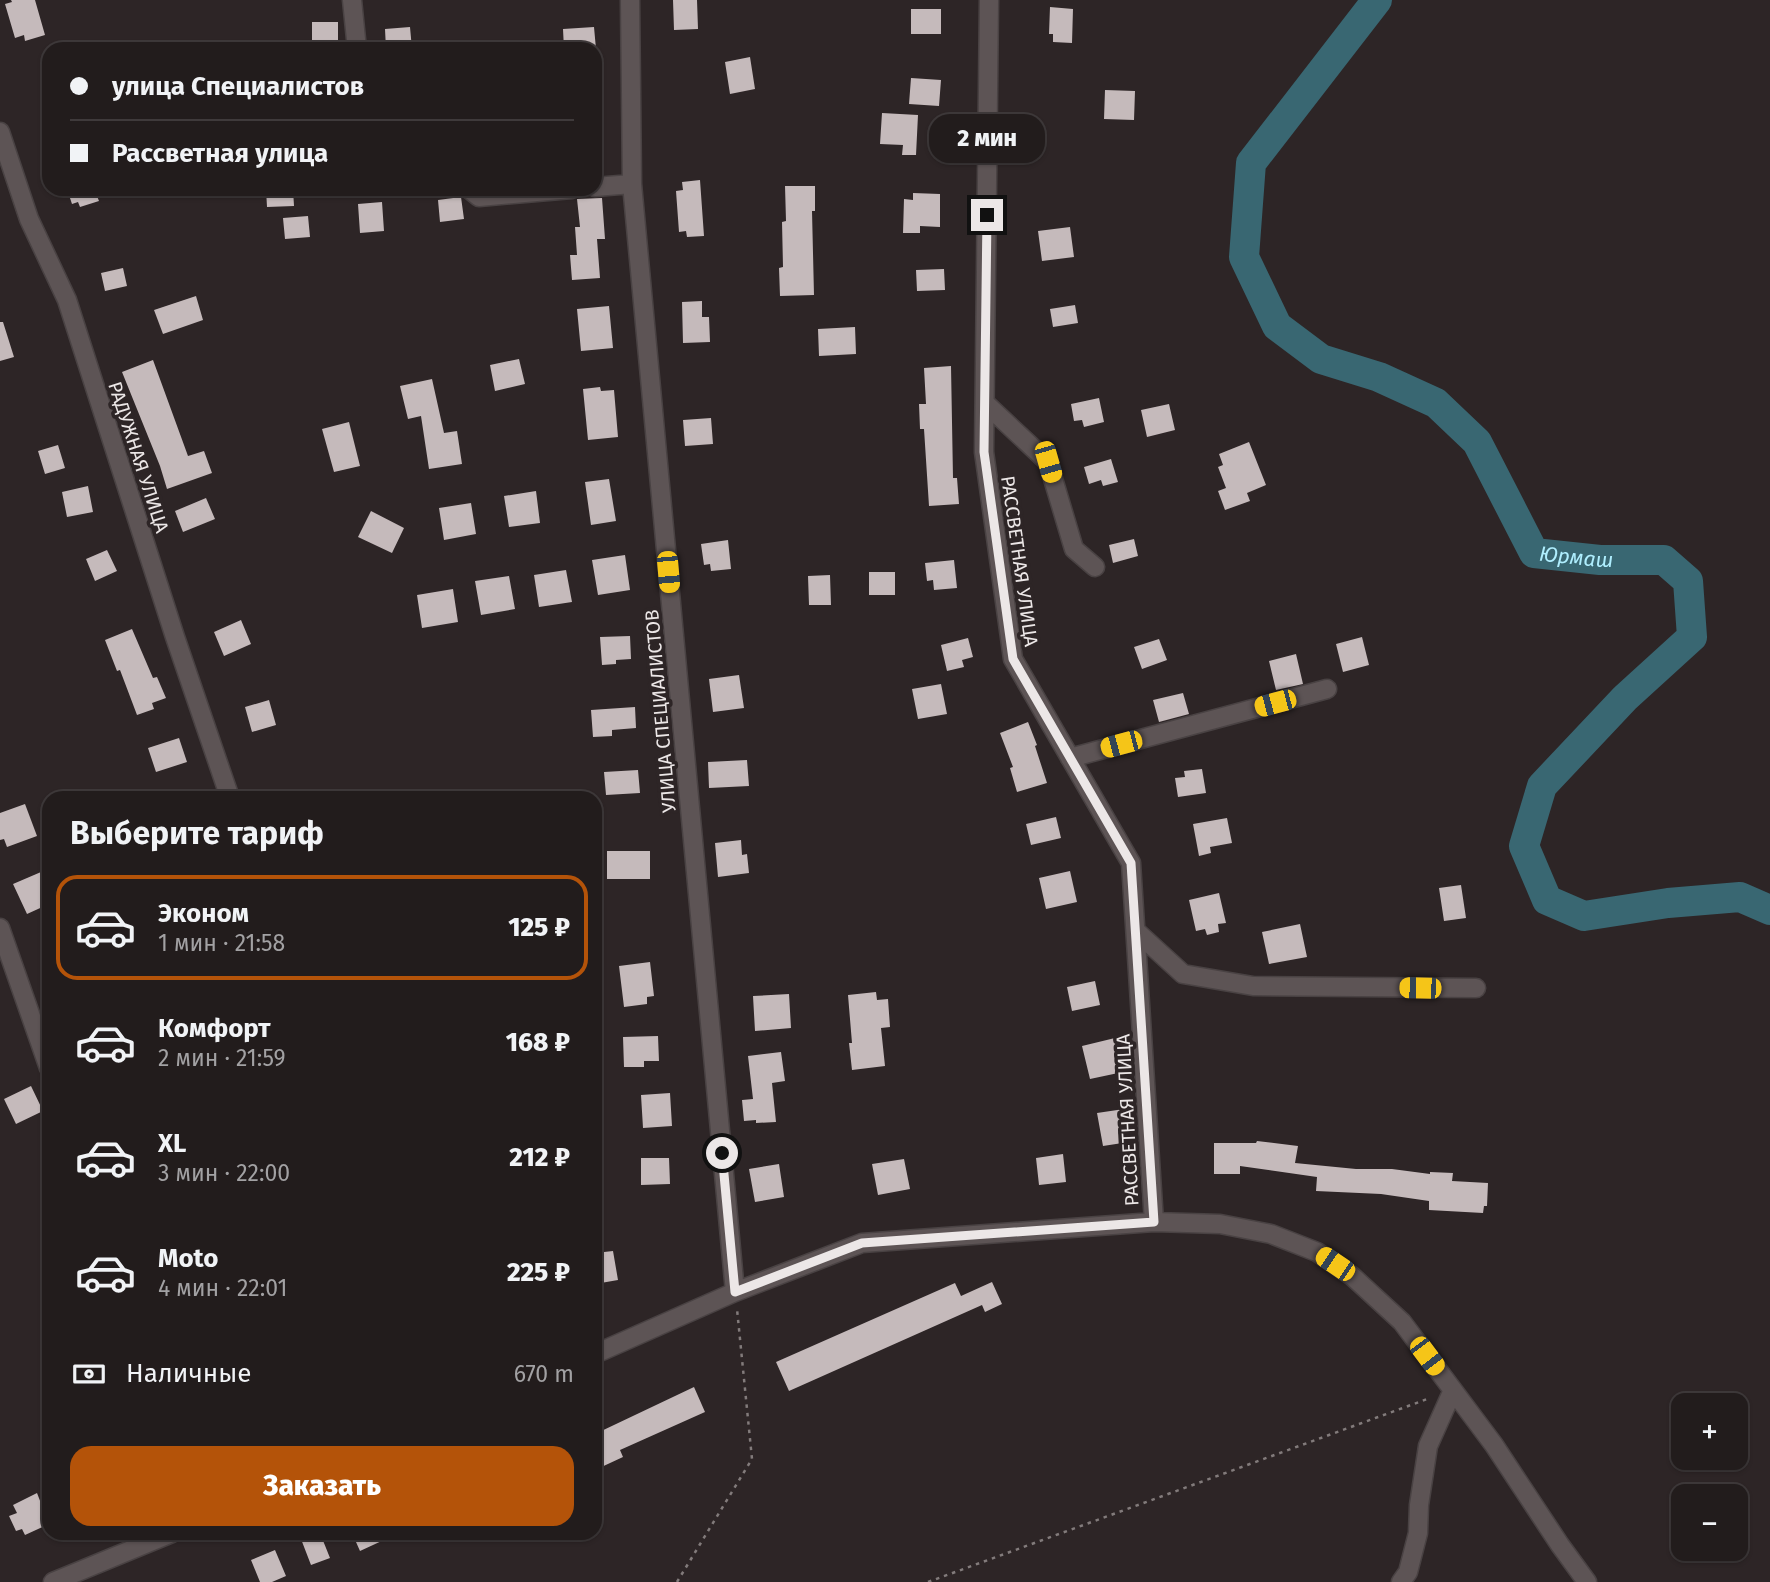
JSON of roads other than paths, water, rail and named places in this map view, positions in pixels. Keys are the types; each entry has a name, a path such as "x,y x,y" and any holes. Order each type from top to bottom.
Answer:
{"street":[{"path":"352,0 356,42"},
{"name":"УЛИЦА СПЕЦИАЛИСТОВ","path":"629,0 632,184 735,1292"},
{"name":"РАССВЕТНАЯ УЛИЦА","path":"989,0 984,452 1013,659 1131,863 1154,1222"},
{"name":"РАДУЖНАЯ УЛИЦА","path":"0,132 29,219 67,300 175,637 228,791"},
{"path":"602,186 632,184"},
{"path":"985,403 1048,462 1074,549 1095,567"},
{"path":"1070,758 1327,689"},
{"path":"0,928 42,1048"},
{"path":"1137,932 1183,974 1254,986 1476,988"},
{"path":"602,1351 735,1292 862,1243 1154,1222 1220,1224 1271,1234 1317,1252 1352,1276 1402,1322 1494,1445 1587,1582"},
{"path":"1401,1582 1408,1572 1418,1532 1419,1505 1428,1446 1453,1390"},
{"path":"53,1582 155,1540"}],"waterway":[{"name":"Юрмаш","path":"1377,0 1251,163 1244,257 1277,326 1321,359 1379,377 1436,403 1477,442 1534,553 1600,560 1664,560 1688,581 1692,637 1625,698 1542,786 1524,846 1547,900 1584,916 1668,903 1740,897 1770,910"}]}
